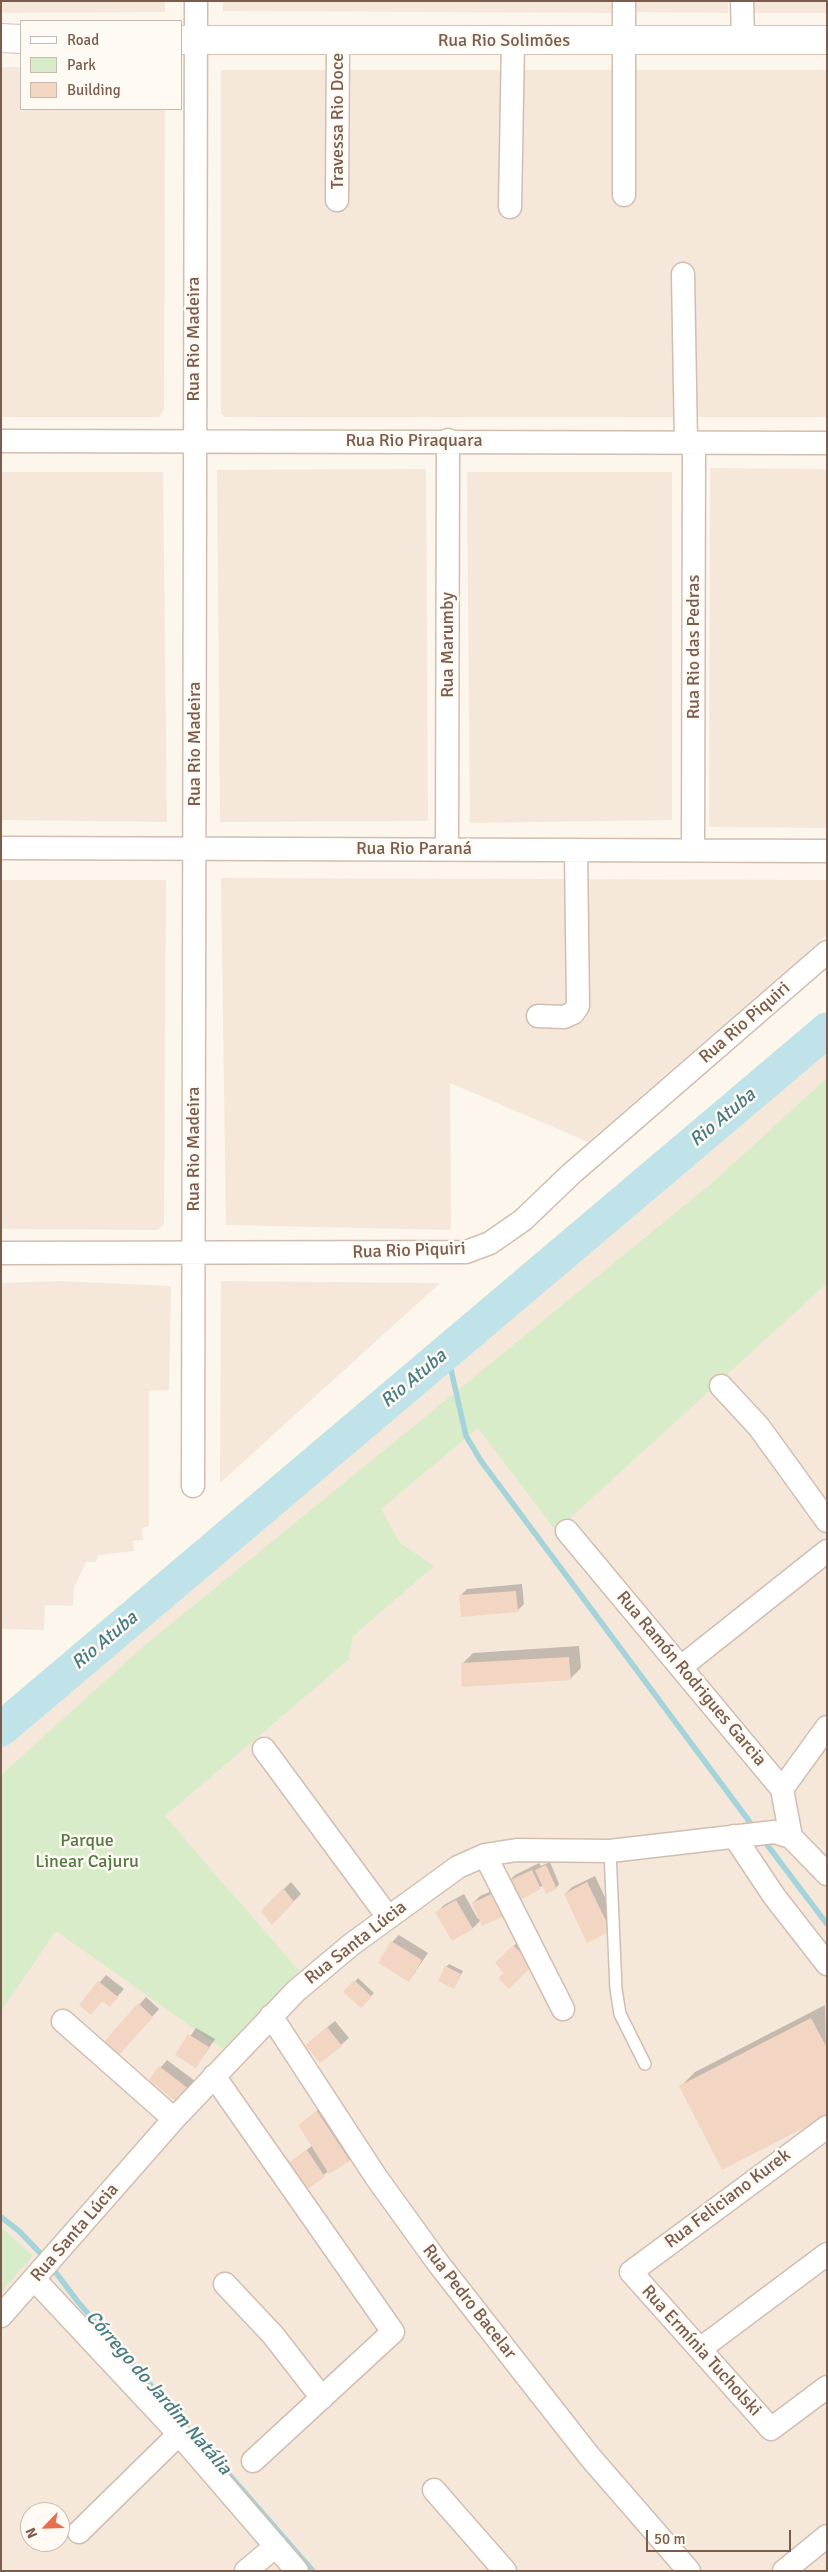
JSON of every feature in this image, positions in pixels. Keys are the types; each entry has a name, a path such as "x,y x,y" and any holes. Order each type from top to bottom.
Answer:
{"street":[{"name":"Rua Rio Madeira","path":"193,1486 194,440 188,41 196,1"},
{"path":"624,1 624,195"},
{"path":"742,1 742,39"},
{"path":"1,38 20,39"},
{"name":"Rua Rio Solimões","path":"188,41 624,42 742,39 827,40"},
{"name":"Travessa Rio Doce","path":"337,200 338,41"},
{"path":"510,207 513,42"},
{"name":"Rua Rio das Pedras","path":"683,274 690,443 693,850"},
{"name":"Rua Rio Piraquara","path":"1,441 448,440 827,443"},
{"name":"Rua Marumby","path":"448,440 448,849"},
{"name":"Rua Rio Paraná","path":"1,848 827,851"},
{"path":"538,1016 564,1017 573,1013 578,1006 576,850"},
{"name":"Rua Rio Piquiri","path":"1,1253 466,1252 490,1244 523,1220 579,1168 827,952"},
{"path":"721,1386 758,1427 827,1521"},
{"name":"Rua Ramón Rodrigues Garcia","path":"567,1531 782,1789 782,1835"},
{"path":"681,1667 827,1551"},
{"path":"782,1789 827,1727"},
{"path":"264,1748 388,1917"},
{"path":"782,1835 827,1874"},
{"name":"Rua Santa Lúcia","path":"1,2316 35,2280 174,2118 271,2016 324,1966 449,1872 485,1855 539,1848 610,1851 734,1836 782,1835"},
{"path":"734,1836 774,1896 827,1964"},
{"path":"485,1855 563,2009"},
{"name":"Rua Pedro Bacelar","path":"271,2016 376,2177 438,2263 590,2457 689,2571"},
{"path":"63,2021 174,2118"},
{"path":"214,2076 393,2332 253,2461"},
{"name":"Rua Feliciano Kurek","path":"631,2272 827,2127"},
{"path":"700,2349 827,2254"},
{"name":"Rua Ermínia Tucholski","path":"631,2272 771,2429 827,2387"},
{"path":"35,2280 179,2434 297,2571"},
{"path":"225,2284 273,2335 322,2398"},
{"path":"79,2532 179,2434"},
{"path":"434,2490 505,2571"},
{"path":"784,2571 827,2536"},
{"path":"246,2571 276,2546"}],"lane":[{"path":"610,1851 616,1989 620,2014 645,2064"}],"shaded area":[{"path":"1,1 165,1 165,12 1,13"},
{"path":"223,1 616,1 616,13 223,11"},
{"path":"631,1 728,1 728,13 631,12"},
{"path":"752,1 827,1 827,13 752,13"},
{"path":"1,67 20,67 20,110 165,110 164,410 159,417 1,417"},
{"path":"221,70 827,70 827,417 225,417 221,413"},
{"path":"710,468 827,469 827,828 709,827"},
{"path":"426,469 428,821 220,822 217,470"},
{"path":"1,472 163,472 167,822 1,820"},
{"path":"467,472 672,472 672,820 470,823"},
{"path":"221,878 827,880 827,935 588,1142 450,1083 451,1230 226,1225"},
{"path":"1,880 166,880 164,1224 158,1230 1,1229"},
{"path":"827,1045 827,2571 1,2571 1,1744 92,1673"},
{"path":"60,1281 171,1286 169,1390 149,1391 149,1526 142,1528 143,1540 133,1541 134,1551 98,1555 96,1562 86,1562 74,1588 73,1606 45,1605 44,1630 1,1629 1,1283"},
{"path":"221,1281 440,1283 220,1483"}],"green space":[{"name":"Parque Linear Cajuru","path":"827,1078 827,1283 556,1531 478,1428 381,1509 400,1543 434,1566 353,1636 349,1659 165,1816 299,1971 223,2049 56,1931 1,2011 1,1775 144,1646 712,1183"},
{"path":"1,2227 33,2256 1,2292"}],"building":[{"path":"516,1591 518,1612 461,1617 459,1595"},
{"path":"569,1657 571,1680 462,1687 461,1663"},
{"path":"546,1865 557,1889 546,1894 535,1870"},
{"path":"532,1870 541,1889 516,1902 506,1882"},
{"path":"587,1882 611,1931 587,1943 564,1894"},
{"path":"283,1888 294,1902 272,1925 261,1911"},
{"path":"498,1891 508,1914 482,1926 472,1903"},
{"path":"456,1900 473,1929 452,1941 435,1912"},
{"path":"391,1941 422,1960 409,1982 378,1963"},
{"path":"513,1945 533,1965 509,1989 498,1978 504,1973 495,1963"},
{"path":"445,1966 461,1974 454,1989 438,1981"},
{"path":"354,1980 372,1997 361,2008 343,1992"},
{"path":"98,1981 118,1997 110,2007 102,2001 91,2015 79,2005"},
{"path":"138,2003 153,2017 117,2057 102,2044"},
{"path":"811,2018 827,2048 827,2116 722,2170 679,2086"},
{"path":"327,2027 342,2046 320,2063 305,2045"},
{"path":"188,2034 209,2047 196,2068 175,2055"},
{"path":"159,2066 189,2089 178,2103 149,2080"},
{"path":"317,2111 350,2161 329,2174 298,2125"},
{"path":"307,2150 325,2177 307,2189 289,2162"}],"waterway":[{"name":"Rio Atuba","path":"1,1729 827,1030"},
{"path":"447,1352 466,1436 481,1461 755,1829"},
{"path":"762,1838 827,1924"},
{"name":"Córrego do Jardim Natália","path":"1,2217 19,2231 45,2258"},
{"name":"Córrego do Jardim Natália","path":"51,2266 78,2302 187,2426"},
{"name":"Córrego do Jardim Natália","path":"200,2441 313,2571"}]}
